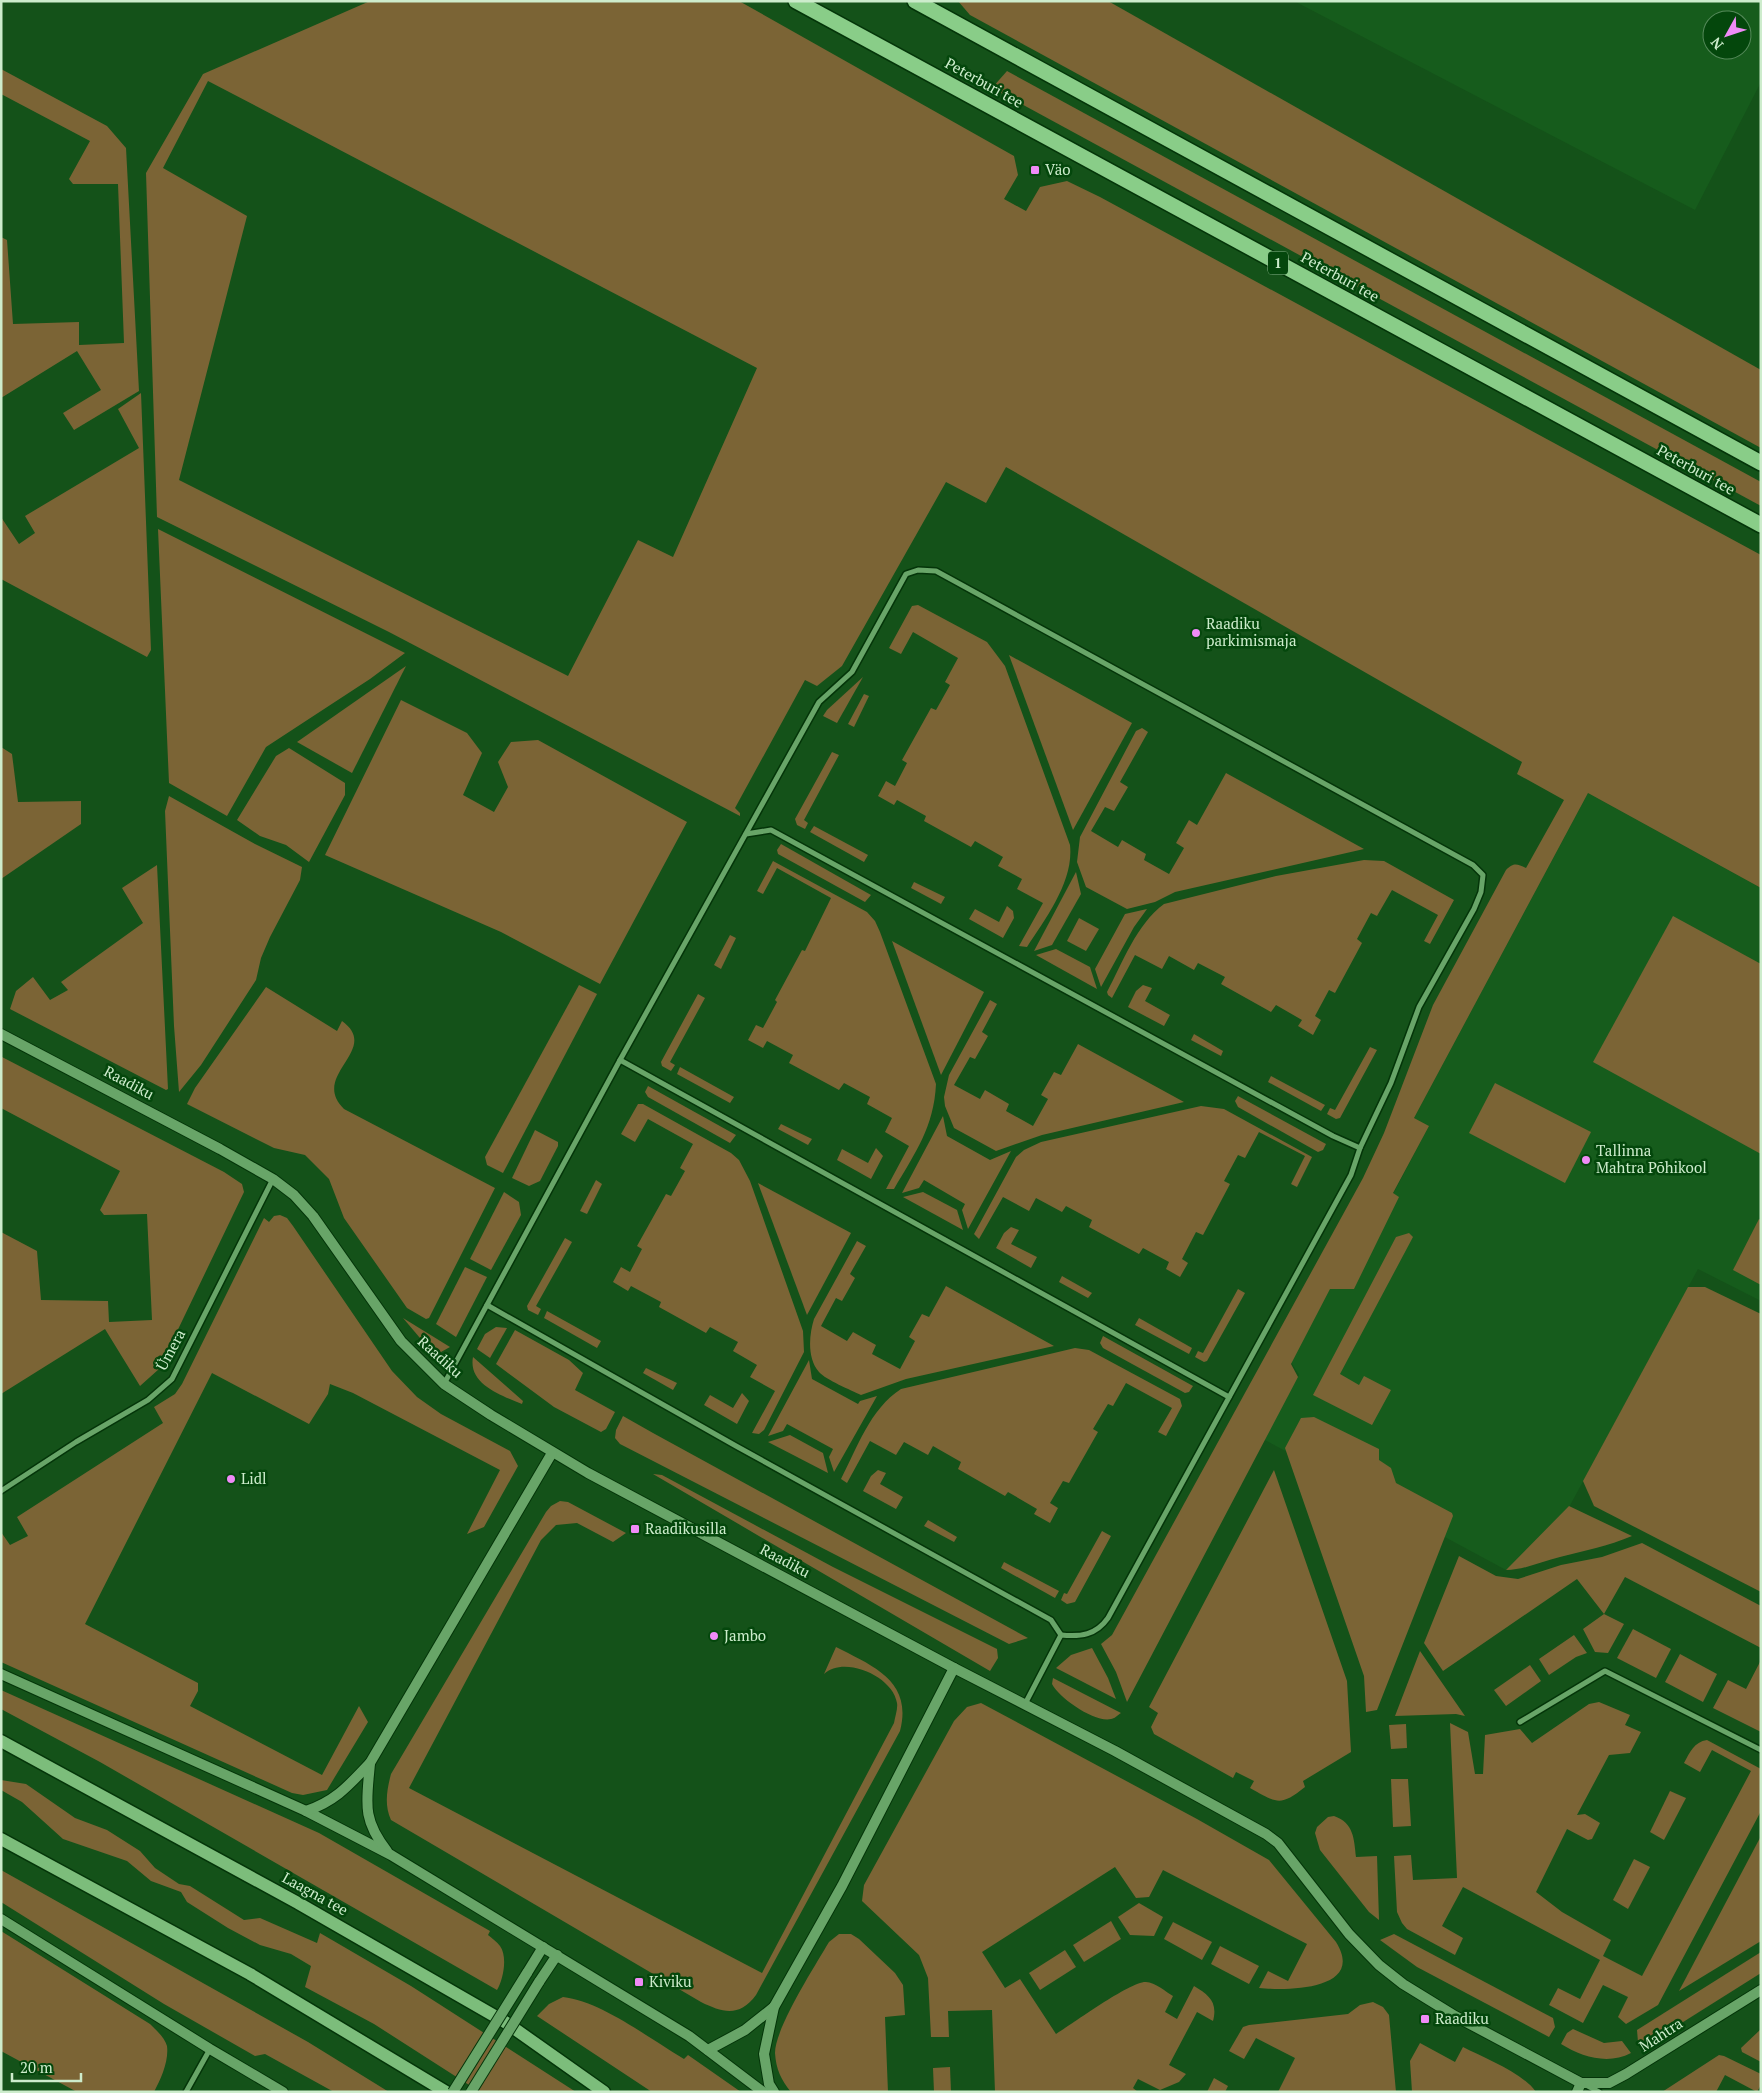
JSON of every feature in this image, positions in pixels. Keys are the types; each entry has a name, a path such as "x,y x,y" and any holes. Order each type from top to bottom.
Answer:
{"highway":[{"name":"Peterburi tee","path":"796,1 1761,525"},
{"path":"915,1 1761,463"}],"main road":[{"name":"Laagna tee","path":"1,1740 298,1903 505,2022 604,2092"},
{"path":"1,1839 250,1974 446,2092"}],"street":[{"path":"444,1384 620,1060 819,702 852,672 906,574 918,570 936,571 1473,865 1482,875 1481,892 1474,909 1419,1008 1391,1083 1360,1148 1351,1175 1108,1618 1094,1633 1076,1636 1061,1635"},
{"path":"746,834 771,830 1333,1136 1360,1148"},
{"name":"Raadiku","path":"1,1034 13,1038 273,1179 294,1195 313,1216 401,1341 444,1384 552,1453 954,1668 1115,1751 1266,1834 1278,1843 1349,1934 1385,1970 1455,2016 1579,2087"},
{"path":"620,1060 1229,1397"},
{"name":"Ümera","path":"1,1491 76,1442 148,1400 172,1379 273,1179"},
{"path":"487,1305 727,1441 1051,1620 1061,1635"},
{"path":"306,1811 325,1804 341,1793 370,1763 552,1453"},
{"path":"1025,1704 1061,1635"},
{"path":"774,2092 769,2084 764,2054 774,2007 842,1886 954,1668"},
{"path":"1520,1722 1605,1671 1761,1750"},
{"path":"1,1674 306,1811 391,1855 557,1955 708,2050 763,2092"},
{"path":"370,1763 366,1810 374,1834 391,1855"},
{"path":"1,1919 210,2049 284,2092"},
{"path":"452,2092 543,1947"},
{"path":"471,2092 557,1955"},
{"name":"Mahtra","path":"1579,2087 1608,2082 1626,2074 1761,1990"},
{"path":"708,2050 745,2030 774,2007"},
{"path":"186,2092 210,2049"},
{"path":"1579,2087 1598,2092"}],"shaded area":[{"path":"370,1 739,1 1014,156 1018,175 1004,199 1026,211 1040,187 1067,181 1100,197 1761,555 1761,888 1588,793 1414,1118 1429,1126 1393,1193 1399,1197 1354,1289 1330,1289 1291,1364 1298,1377 1127,1702 1116,1672 1101,1644 1112,1635 1363,1178 1384,1133 1433,1005 1506,870 1516,864 1526,868 1564,800 1517,774 1522,762 1006,467 986,503 946,482 842,666 817,686 805,680 735,808 740,813 740,816 389,632 157,517 146,173 203,74","holes":["208,81 757,368 673,557 638,540 568,676 179,480 247,216 163,168"]},
{"path":"958,1 1108,1 1761,370 1761,448 970,15"},
{"path":"1294,1 1761,1 1761,82 1695,210"},
{"path":"1,69 107,126 126,148 139,391 74,430 63,413 101,390 77,351 1,398 1,237 7,240 13,324 79,322 79,345 124,343 118,184 73,184 69,179 90,141 1,94"},
{"path":"1007,71 1761,482 1761,506 992,88"},
{"path":"141,393 151,650 147,657 1,579 1,517 19,544 35,533 25,516 139,448 118,409"},
{"path":"158,529 405,653 370,679 266,747 227,816 169,783"},
{"path":"918,605 987,642 1005,666 1070,845 1068,872 1063,885 1057,899 1027,947 1019,946 1043,903 1017,889 1022,879 998,866 1003,857 975,841 971,847 924,821 926,816 897,800 894,805 878,796 886,781 895,786 907,763 902,760 931,708 936,710 950,685 945,682 958,658 913,632 901,654 889,648 912,606"},
{"path":"1009,655 1132,723 1073,830"},
{"path":"406,666 352,773 297,742"},
{"path":"863,677 837,723 823,716 827,710"},
{"path":"864,694 869,696 854,727 848,724"},
{"path":"401,700 467,733 482,753 463,795 494,812 508,787 498,762 511,742 538,740 687,822 600,984 501,932 325,855"},
{"path":"1142,728 1148,732 1120,782 1128,787 1114,811 1105,807 1091,831 1118,847 1122,840 1146,854 1144,860 1169,874 1184,848 1176,843 1189,820 1197,825 1226,773 1364,849 1175,892 1155,902 1127,909 1086,887 1077,862 1080,837 1136,731"},
{"path":"1,747 12,754 18,802 81,801 81,824 1,879"},
{"path":"289,748 345,783 345,795 309,862 286,845 260,836 237,820 276,756"},
{"path":"832,752 839,755 804,820 808,823 805,829 797,825 795,819"},
{"name":"Tallinna Mahtra Põhikool","path":"1588,793 1761,888 1761,1301 1698,1269 1567,1511 1506,1570 1263,1439 1299,1375 1291,1362 1330,1288 1344,1287 1429,1126 1414,1118"},
{"path":"169,796 255,844 302,867 300,880 261,958 256,980 201,1065 179,1092 174,1026 165,811"},
{"path":"814,826 868,855 864,862 810,832"},
{"path":"781,844 871,895 865,902 778,854 777,850"},
{"path":"1364,860 1384,861 1454,900 1430,944 1424,941 1438,915 1392,890 1377,916 1371,913 1357,939 1362,943 1335,993 1329,990 1315,1016 1321,1020 1313,1035 1298,1026 1302,1020 1276,1005 1271,1012 1221,984 1225,977 1198,963 1194,970 1169,956 1162,969 1135,955 1112,998 1108,995 1107,992 1138,933 1164,904 1276,876"},
{"path":"773,861 867,912 875,921 880,932 936,1084 932,1113 927,1127 916,1151 894,1189 886,1189 909,1146 885,1132 892,1118 867,1104 870,1097 844,1083 839,1090 789,1063 793,1055 767,1041 763,1048 748,1040 756,1025 763,1028 777,1002 775,1000 802,950 805,951 831,898 777,868 763,894 757,891"},
{"path":"157,865 168,1089 166,1090 10,1009 16,991 33,977 50,1000 68,990 61,982 143,923 122,888"},
{"path":"1076,872 1081,894 1052,945 1034,951"},
{"path":"914,882 945,897 941,904 911,888"},
{"path":"1007,906 1013,911 1014,918 1003,938 969,919 975,909 999,922"},
{"path":"1147,909 1134,927 1101,987 1095,969 1125,914"},
{"path":"1673,916 1761,964 1761,1154 1593,1062"},
{"path":"1079,918 1099,929 1086,951 1067,941"},
{"path":"730,935 736,938 721,969 714,965"},
{"path":"892,941 984,992 941,1075"},
{"path":"1056,949 1090,967 1097,989 1036,955"},
{"path":"579,985 597,994 503,1173 487,1165 485,1157"},
{"path":"1143,985 1152,988 1145,1001 1170,1015 1164,1026 1128,1007 1136,991"},
{"path":"266,987 337,1031 342,1021 352,1032 354,1042 351,1053 335,1085 336,1097 344,1109 495,1188 429,1318 426,1319 407,1308 344,1218 329,1179 305,1155 274,1148 187,1104 195,1088"},
{"path":"698,994 705,998 670,1062 675,1065 671,1071 662,1066 661,1062"},
{"path":"990,1000 997,1004 982,1032 988,1036 975,1059 970,1057 954,1085 980,1099 985,1090 1009,1104 1006,1111 1033,1126 1048,1099 1041,1095 1054,1072 1061,1075 1078,1044 1184,1102 1042,1135 996,1151 954,1128 945,1106 944,1097 949,1075"},
{"path":"1194,1034 1223,1051 1221,1056 1191,1040"},
{"path":"1370,1047 1377,1050 1340,1118 1336,1119 1327,1114 1330,1108 1335,1110"},
{"path":"2,1057 224,1172 242,1184 244,1192 159,1369 140,1386 105,1329 1,1394 1,1232 37,1251 41,1300 108,1301 109,1322 152,1320 147,1214 104,1215 100,1210 120,1171 1,1108"},
{"path":"680,1067 734,1097 730,1103 677,1074"},
{"path":"1271,1076 1325,1105 1321,1111 1268,1082"},
{"path":"1495,1083 1591,1132 1565,1183 1469,1133"},
{"path":"648,1086 736,1135 730,1143 648,1097 645,1092"},
{"path":"1238,1096 1326,1144 1323,1150 1318,1152 1238,1107 1235,1101"},
{"path":"638,1104 643,1104 731,1153 739,1160 750,1181 803,1331 804,1352 764,1430 759,1434 752,1433 775,1391 750,1377 757,1365 733,1351 738,1342 710,1327 706,1333 659,1307 661,1302 631,1286 628,1291 613,1282 621,1267 630,1272 642,1249 637,1246 666,1194 671,1196 685,1171 680,1168 693,1144 648,1119 635,1142 621,1134"},
{"path":"1201,1106 1224,1109 1312,1157 1297,1187 1291,1184 1305,1156 1259,1132 1245,1158 1238,1155 1224,1181 1230,1184 1203,1235 1196,1232 1182,1259 1188,1263 1180,1277 1166,1269 1169,1262 1143,1248 1139,1254 1089,1227 1092,1220 1066,1206 1062,1212 1036,1198 1029,1211 1003,1197 979,1239 974,1234 1016,1157 1024,1150 1041,1142"},
{"path":"943,1116 947,1136 990,1160 1011,1151 968,1229 962,1210 965,1204 924,1180 919,1188 902,1193"},
{"path":"781,1124 812,1139 808,1145 778,1129"},
{"path":"535,1130 558,1142 558,1146 540,1181 529,1186 512,1178"},
{"path":"876,1148 883,1156 871,1179 837,1160 842,1149 868,1163"},
{"path":"596,1180 602,1184 587,1214 580,1211"},
{"path":"758,1183 851,1233 807,1315"},
{"path":"504,1192 519,1202 521,1215 491,1270 470,1259"},
{"path":"923,1192 957,1210 963,1230 903,1197"},
{"path":"280,1215 287,1218 293,1226 392,1371 417,1397 441,1414 510,1451 518,1466 484,1527 467,1534 500,1470 353,1393 330,1384 328,1394 309,1424 212,1373 85,1624 198,1683 198,1691 190,1706 322,1775 359,1706 368,1722 327,1790 303,1795 292,1793 1,1662 1,1532 10,1545 28,1536 17,1517 163,1423 154,1407 175,1394 182,1384 264,1218 269,1222 274,1216"},
{"path":"1759,1219 1761,1220 1761,1285 1733,1270"},
{"path":"1011,1227 1019,1230 1011,1244 1037,1257 1031,1268 996,1248 1004,1233"},
{"path":"1409,1233 1413,1237 1340,1374 1359,1385 1364,1376 1391,1390 1372,1425 1313,1395 1396,1237"},
{"path":"565,1238 572,1242 536,1306 541,1309 538,1315 528,1310 527,1306"},
{"path":"857,1241 866,1246 850,1274 855,1278 842,1301 836,1298 821,1326 847,1341 853,1332 876,1345 872,1354 900,1369 915,1341 909,1337 922,1314 929,1317 946,1286 1054,1346 906,1379 861,1395 833,1381 819,1372 812,1360 811,1332 814,1319"},
{"path":"465,1267 487,1277 456,1337 436,1324"},
{"path":"1062,1276 1092,1293 1088,1298 1059,1282"},
{"path":"1688,1287 1705,1287 1761,1314 1761,1592 1594,1506 1583,1481"},
{"path":"1238,1289 1245,1293 1207,1361 1204,1362 1195,1357 1198,1351 1203,1353"},
{"path":"547,1311 601,1341 597,1348 544,1318"},
{"path":"403,1318 450,1347 441,1352 431,1351"},
{"path":"1139,1318 1192,1348 1189,1354 1135,1325"},
{"path":"496,1327 507,1328 490,1358 477,1349 485,1334"},
{"path":"515,1330 569,1360 583,1373 575,1390 615,1412 606,1429 601,1432 554,1407 496,1364"},
{"path":"1103,1336 1193,1386 1189,1392 1185,1393 1103,1348 1100,1343"},
{"path":"1075,1348 1089,1350 1180,1399 1182,1406 1166,1436 1158,1432 1172,1408 1126,1383 1113,1406 1108,1404 1093,1429 1098,1432 1069,1483 1063,1481 1050,1503 1058,1508 1050,1523 1034,1514 1037,1509 1008,1492 1005,1496 958,1469 961,1462 933,1446 928,1455 904,1442 896,1455 870,1441 847,1483 841,1479 865,1430 873,1418 890,1397 901,1389"},
{"path":"473,1357 523,1401 522,1404 504,1397 487,1387 475,1374"},
{"path":"809,1360 812,1379 858,1404 860,1401 877,1396 834,1472 829,1457 833,1449 787,1424 783,1431 768,1436"},
{"path":"646,1368 677,1383 673,1390 643,1373"},
{"path":"742,1393 749,1401 737,1424 704,1405 710,1395 733,1408"},
{"path":"623,1416 1028,1638 1009,1644 620,1444 615,1438 616,1430"},
{"path":"1314,1417 1379,1449 1379,1460 1391,1468 1396,1483 1452,1513 1453,1516 1377,1710 1366,1712 1364,1676 1285,1448 1301,1418"},
{"path":"790,1435 823,1453 828,1473 768,1442"},
{"path":"878,1470 886,1473 880,1484 903,1497 896,1509 863,1491 871,1476"},
{"path":"1274,1470 1347,1681 1351,1752 1303,1781 1305,1787 1290,1798 1278,1801 1250,1788 1254,1781 1236,1772 1233,1778 1154,1734 1151,1727 1158,1713 1149,1707"},
{"path":"653,1474 662,1475 833,1567 997,1649 998,1658 990,1671"},
{"path":"560,1501 568,1502 626,1533 613,1542 577,1523 556,1525 541,1540 409,1788 762,1973 894,1723 897,1710 894,1693 887,1684 866,1671 843,1667 833,1669 824,1674 836,1647 863,1661 887,1677 901,1699 900,1731 756,1995 744,2007 737,2010 717,2009 701,2002 391,1820 387,1809 388,1785 391,1774 546,1512 551,1506"},
{"path":"1569,1506 1632,1536 1527,1567 1506,1570"},
{"path":"928,1520 957,1537 954,1542 924,1526"},
{"path":"1102,1531 1111,1536 1075,1602 1067,1604 1061,1600 1064,1593 1067,1594"},
{"path":"1642,1543 1761,1606 1761,1648 1625,1577 1604,1614 1577,1579 1443,1671 1424,1643 1459,1556 1496,1576 1518,1579 1561,1565 1602,1557"},
{"path":"1004,1562 1059,1591 1055,1598 1001,1568"},
{"path":"1604,1614 1624,1624 1608,1653 1595,1652 1583,1629"},
{"path":"1633,1629 1671,1649 1656,1678 1617,1658"},
{"path":"1574,1635 1587,1653 1576,1657 1549,1675 1539,1659"},
{"path":"1092,1648 1108,1678 1116,1699 1056,1668 1071,1655"},
{"path":"1420,1651 1465,1716 1456,1714 1395,1716"},
{"path":"1680,1654 1717,1674 1703,1702 1665,1682"},
{"path":"1761,1660 1761,1732 1713,1708 1728,1680 1746,1689"},
{"path":"1530,1665 1541,1681 1506,1706 1494,1690"},
{"path":"1053,1678 1121,1713 1115,1718 1104,1719 1087,1713 1056,1690 1052,1684"},
{"path":"1,1690 319,1833 490,1931 488,1935 500,1946 504,1956 503,1975 497,1990 100,1762 1,1709"},
{"path":"1599,1702 1630,1715 1625,1725 1641,1732 1630,1753 1609,1755 1577,1815 1585,1814 1600,1823 1592,1839 1588,1840 1567,1829 1536,1892 1562,1912 1611,1940 1603,1956 1642,1976 1751,1771 1712,1750 1700,1772 1684,1763 1688,1755 1696,1745 1707,1740 1761,1769 1761,1811 1658,2005 1626,2024 1618,2017 1628,1997 1603,1985 1583,2023 1549,2005 1558,1988 1580,1999 1600,1960 1463,1887 1442,1926 1463,1938 1455,1955 1407,1929 1397,1912 1394,1856 1411,1855 1413,1880 1457,1878 1450,1723 1468,1732 1475,1774 1483,1774 1485,1735 1520,1729 1532,1743 1589,1704"},
{"path":"981,1703 1197,1819 1269,1860 1336,1942 1342,1958 1341,1970 1332,1978 1320,1984 1287,1989 1259,1988 1268,1971 1288,1981 1307,1944 1163,1870 1149,1897 1136,1898 1115,1867 982,1952 1005,1988 1020,1979 1056,2034 1115,1995 1146,1982 1157,1985 1173,1996 1165,2012 1177,2019 1194,1986 1211,2000 1214,2014 1213,2021 1197,2012 1169,2065 1186,2074 1179,2082 1160,2090 1138,2079 1133,2088 1138,2092 995,2092 992,2010 948,2011 949,2037 931,2037 928,1978 919,1955 862,1901 864,1885 954,1721 967,1707"},
{"path":"1406,1724 1407,1748 1391,1749 1389,1725"},
{"path":"1391,1779 1408,1779 1411,1826 1393,1827"},
{"path":"1,1780 26,1784 75,1818 107,1830 140,1851 155,1868 179,1884 190,1886 244,1920 260,1918 317,1943 320,1933 411,1986 576,2092 480,2092 374,2024 305,1987 311,1966 291,1954 260,1945 228,1928 187,1902 181,1892 151,1881 127,1861 63,1839 22,1802 1,1790"},
{"path":"1670,1791 1686,1798 1664,1840 1650,1832"},
{"path":"1334,1816 1346,1823 1352,1832 1356,1857 1377,1856 1379,1920 1369,1912 1320,1850 1315,1833 1317,1827 1328,1817"},
{"path":"1761,1836 1761,1941 1679,1991"},
{"path":"1634,1859 1650,1867 1628,1909 1613,1900"},
{"path":"1,1870 308,2042 389,2092 334,2092 265,2054 255,2056 164,2004 1,1902"},
{"path":"1139,1903 1163,1917 1154,1936 1130,1935 1118,1917"},
{"path":"1111,1921 1121,1939 1084,1962 1073,1945"},
{"path":"1173,1922 1212,1942 1202,1960 1164,1939"},
{"path":"1,1931 150,2024 157,2031 166,2043 167,2058 154,2092 77,2092 1,2051"},
{"path":"839,1934 851,1934 859,1939 895,1973 903,1985 905,2015 885,2017 888,2092 791,2092 784,2083 778,2069 775,2053 781,2028 829,1942"},
{"path":"1394,1934 1553,2018 1555,2027 1549,2037 1417,1967 1380,1940"},
{"path":"1220,1946 1259,1966 1249,1984 1211,1964"},
{"path":"1065,1950 1076,1967 1040,1990 1029,1973"},
{"path":"1761,1952 1761,1973 1645,2046 1638,2042 1637,2030"},
{"path":"563,1997 578,2000 609,2013 684,2059 688,2055 741,2092 652,2092 537,2016 549,2004"},
{"path":"1373,2002 1383,2007 1389,2015 1396,2092 1278,2092 1295,2058 1256,2038 1244,2059 1229,2051 1243,2027 1348,2014 1360,2005"},
{"path":"1573,2029 1604,2043 1622,2041 1631,2053 1622,2057 1604,2059 1578,2053 1561,2044 1567,2033"},
{"path":"1761,2029 1761,2062 1742,2052 1741,2048"},
{"path":"1420,2043 1455,2062 1463,2047 1522,2078 1536,2092 1412,2092 1410,2061"},
{"path":"1719,2055 1761,2074 1761,2085 1757,2092 1725,2075 1716,2092 1662,2092"},
{"path":"950,2067 951,2092 934,2092 933,2068"},
{"path":"1214,2078 1228,2086 1225,2092 1207,2092"}],"place":[{"name":"Väo","path":"1035,170"},
{"name":"Raadiku parkimismaja","path":"1196,633"},
{"name":"Tallinna Mahtra Põhikool","path":"1586,1160"},
{"name":"Lidl","path":"231,1479"},
{"name":"Raadikusilla","path":"635,1529"},
{"name":"Jambo","path":"714,1636"},
{"name":"Kiviku","path":"639,1982"},
{"name":"Raadiku","path":"1425,2019"}]}
